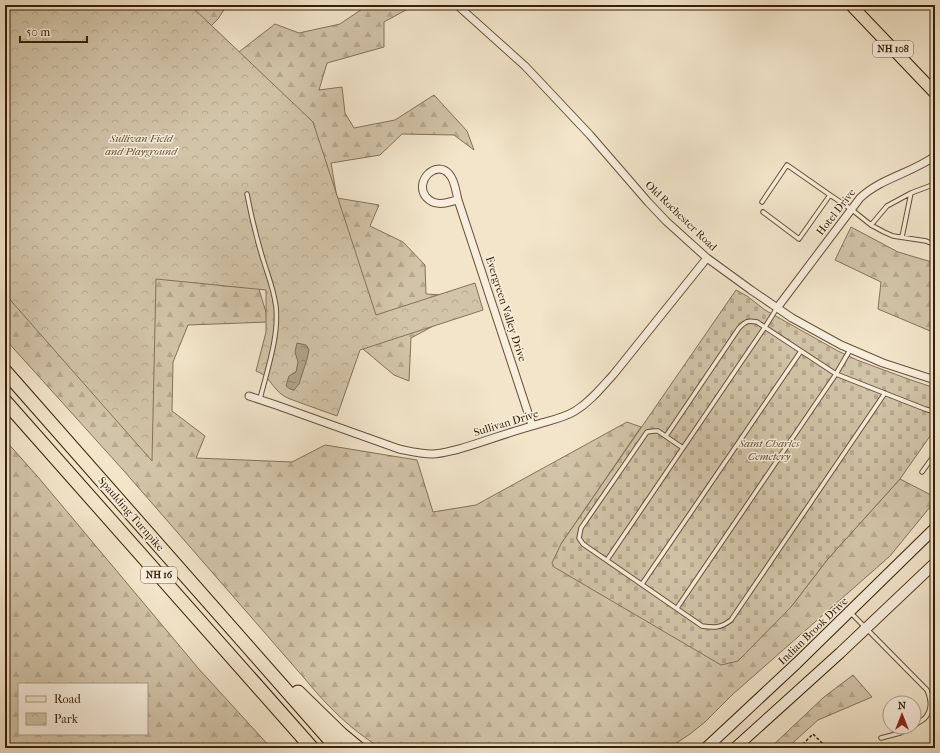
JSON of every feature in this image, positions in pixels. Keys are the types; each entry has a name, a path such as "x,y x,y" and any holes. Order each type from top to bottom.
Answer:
{"highway":[{"name":"Spaulding Turnpike","path":"5,371 337,748"},
{"name":"Spaulding Turnpike","path":"5,401 312,748"},
{"path":"269,670 296,689 341,734 358,748"}],"main road":[{"name":"NH 108","path":"851,5 935,93"},
{"name":"Indian Brook Drive","path":"706,748 763,696 935,528"},
{"path":"735,748 935,563"}],"street":[{"name":"Old Rochester Road","path":"457,5 524,66 590,135 648,202 707,258 777,308 810,329 850,350 883,363 935,380"},
{"name":"Hotel Drive","path":"777,308 860,198 873,187 927,162 935,156"},
{"name":"Evergreen Valley Drive","path":"458,200 438,204 432,202 424,194 422,188 425,176 435,169 440,169 445,171 452,178 532,426"},
{"name":"Sullivan Drive","path":"250,396 399,449 432,454 443,453 473,445 554,420 574,412 583,406 622,363 707,258"}],"lane":[{"path":"762,202 787,165 851,208 871,225 884,232 893,236 917,239 935,244"},
{"path":"871,225 887,206 911,193 935,184"},
{"path":"902,237 911,193"},
{"path":"247,194 276,307 276,328 260,400"},
{"path":"762,212 799,239 830,195"},
{"path":"607,560 777,308"},
{"path":"666,436 739,328 744,323 751,320 765,327 836,374 935,412"},
{"path":"642,584 801,350"},
{"path":"677,608 836,374 850,350"},
{"path":"683,448 658,431 654,430 648,432 581,528 579,538 583,544 702,626 717,627 725,625 731,620 884,393"},
{"path":"922,472 935,454"},
{"path":"850,612 927,690 931,703 929,711 922,720"},
{"path":"881,738 892,735"}],"path":[{"path":"800,748 813,734 827,748"}],"green space":[{"path":"5,5 227,5 218,19 193,44 231,58 275,24 299,33 340,24 368,5 415,5 384,22 384,47 327,63 319,90 342,87 345,113 354,128 395,120 434,95 467,131 474,150 454,135 402,134 380,155 331,163 337,198 379,205 370,226 403,242 425,265 426,294 443,295 437,324 411,338 409,381 394,375 357,344 288,324 234,208 269,322 188,325 173,362 172,411 205,436 196,458 292,462 325,445 417,460 433,512 476,505 627,422 641,427 561,544 791,607 827,560 900,479 935,497 935,501 890,556 732,695 705,722 669,748 381,748 340,717 322,699 124,471 5,339"},
{"name":"Sullivan Field and Playground","path":"5,5 190,5 313,122 376,315 475,283 483,310 360,350 337,416 286,397 281,394 265,377 256,371 266,332 266,290 156,279 152,461 5,294"},
{"path":"851,227 898,252 935,263 935,333 878,309 881,282 835,260"},
{"name":"Saint Charles Cemetery","path":"736,290 747,296 765,310 838,351 857,360 935,388 935,429 900,479 827,560 791,607 738,661 721,665 554,567 552,563 561,544"},
{"path":"5,440 38,477 198,668 271,748 5,748"},
{"path":"853,675 872,697 818,720 787,748 770,748 824,697"}],"water":[{"path":"297,343 306,345 309,350 299,384 294,390 286,386 289,376 296,372 298,362 295,352"}]}
